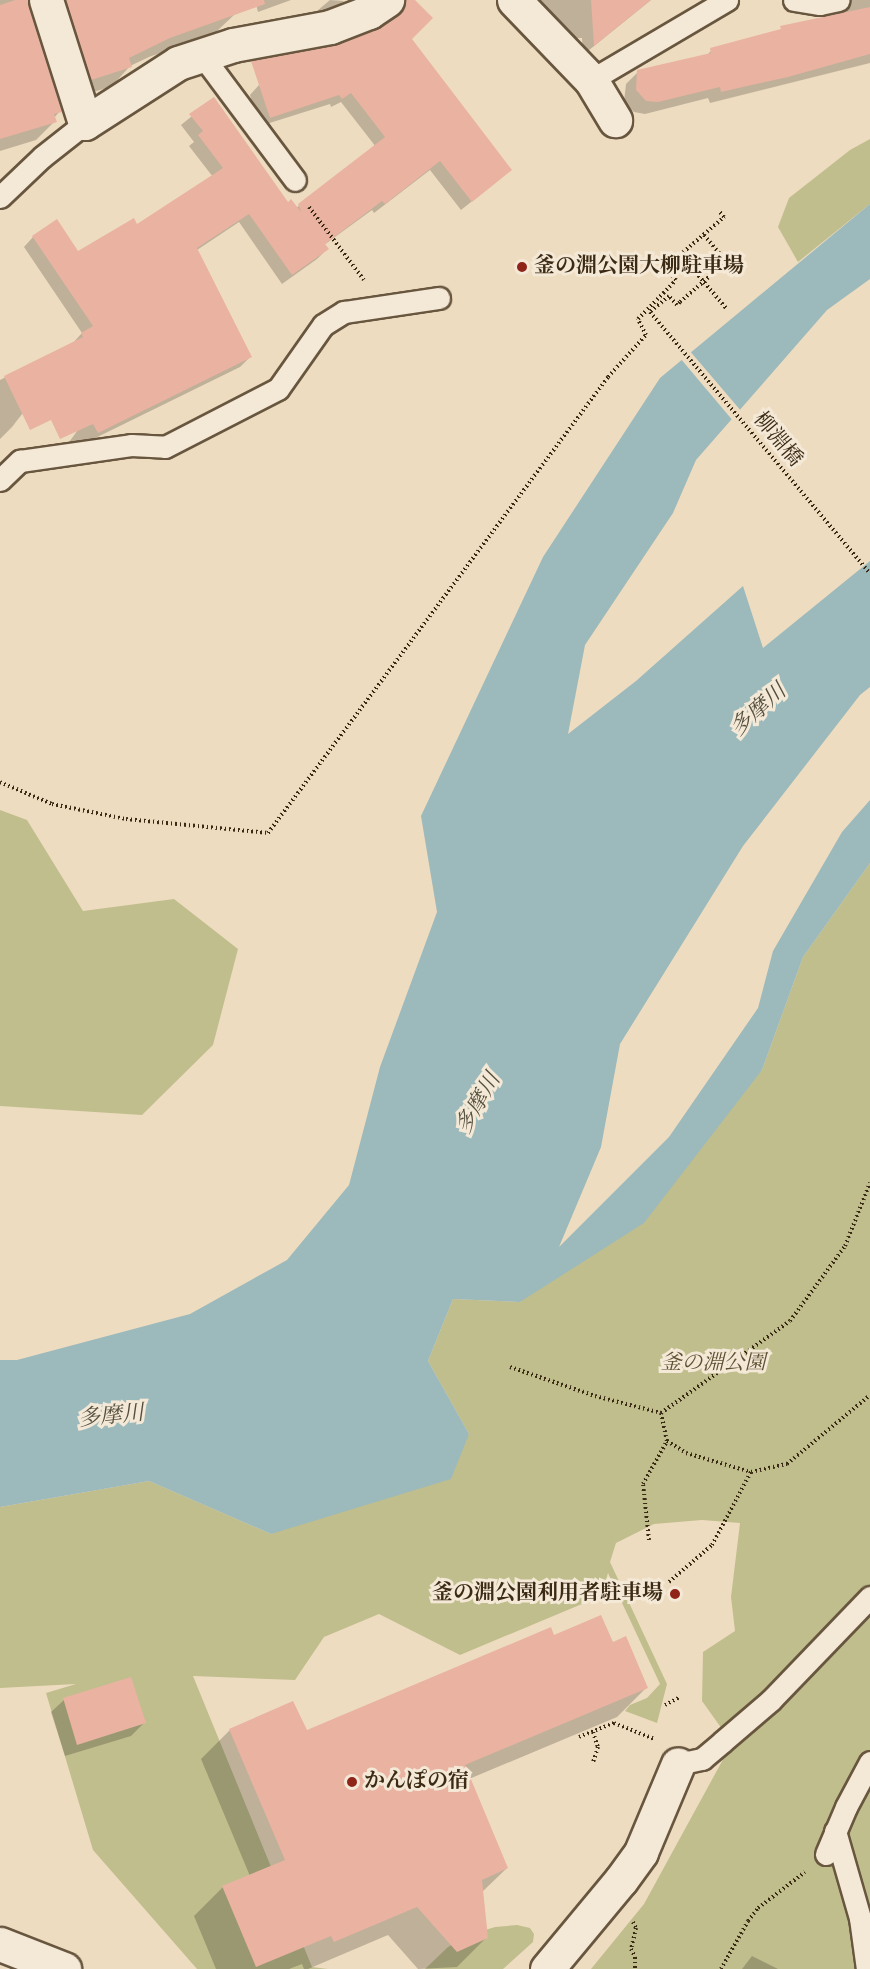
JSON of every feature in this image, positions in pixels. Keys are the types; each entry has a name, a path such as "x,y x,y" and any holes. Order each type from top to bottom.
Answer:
{"street":[{"path":"46,0 84,123 178,63 233,45 330,27 369,12 387,0"},
{"path":"514,0 591,80 615,120"},
{"path":"547,1969 641,1852 678,1764"},
{"path":"0,1944 64,1969"}],"lane":[{"path":"591,80 727,0"},
{"path":"794,0 820,4 839,0"},
{"path":"201,54 295,180"},
{"path":"0,197 42,157 84,123"},
{"path":"0,480 20,461 131,445 165,447 278,389 323,325 344,312 439,298"},
{"path":"678,1764 702,1759 771,1700 870,1597"},
{"path":"826,1854 835,1831 870,1762"},
{"path":"835,1831 860,1918 867,1969"}],"path":[{"path":"295,180 297,191 383,306"},
{"path":"0,782 52,804 126,819 268,833 608,377 646,335 638,319 676,280 666,267 724,217 719,211"},
{"name":"柳淵橋","path":"704,235 726,261 677,304 669,296 650,312 870,573"},
{"path":"681,255 726,308"},
{"path":"510,1367 595,1396 661,1413 790,1321 845,1246 870,1183"},
{"path":"661,1413 668,1441 686,1453 751,1472 787,1464 870,1395"},
{"path":"649,1540 643,1484 668,1441"},
{"path":"669,1582 712,1545 751,1472"},
{"path":"665,1705 680,1697"},
{"path":"579,1737 614,1723 652,1738"},
{"path":"593,1732 598,1746 593,1762"},
{"path":"721,1969 748,1921 758,1908 826,1854"},
{"path":"633,1921 636,1928 631,1948 635,1957 634,1969"}],"green space":[{"path":"870,139 870,204 798,262 778,227 789,198 850,150"},
{"path":"0,810 27,820 83,911 174,899 238,949 213,1045 142,1115 0,1106"},
{"name":"釜の淵公園","path":"870,863 870,1969 591,1969 644,1904 732,1743 702,1701 703,1652 735,1631 731,1597 740,1523 702,1520 654,1524 616,1543 610,1562 667,1684 657,1723 625,1711 630,1705 647,1698 660,1684 608,1573 601,1596 460,1655 379,1614 324,1637 295,1680 193,1676 312,1967 328,1969 197,1969 93,1850 46,1693 76,1684 0,1688 0,1507 149,1481 271,1534 469,1434 428,1361 453,1299 520,1302 762,1070 803,957"},
{"path":"517,1925 530,1928 534,1934 533,1942 503,1969 425,1969 448,1947 469,1935 495,1927"}],"water":[{"name":"多摩川","path":"870,204 870,279 827,310 696,460 673,513 585,645 568,734 636,681 743,586 763,648 870,561 870,687 860,695 743,846 620,1044 601,1147 559,1247 669,1137 758,1008 773,951 842,832 870,800 870,863 803,957 762,1070 644,1223 520,1302 453,1299 428,1361 469,1434 451,1479 271,1534 149,1481 0,1507 0,1360 17,1360 190,1314 287,1260 349,1185 380,1067 437,912 421,816 543,557 660,378"}],"pier":[{"path":"689,350 742,412 734,422 680,358"}],"building":[{"path":"15,0 28,0 62,112 54,114 57,122 0,139 0,5"},
{"path":"66,0 264,0 265,4 170,38 129,58 132,67 91,80"},
{"path":"406,0 415,0 433,18 412,39 512,170 472,202 440,161 385,204 382,201 325,244 329,249 292,275 249,214 197,248 252,357 98,433 93,424 60,439 51,420 30,430 4,376 83,337 81,333 93,326 32,236 57,219 78,251 134,218 137,224 223,168 198,135 203,131 189,114 214,97 288,202 291,199 301,212 298,204 385,137 351,93 342,99 339,95 270,118 251,61 334,45 376,30 398,15"},
{"path":"591,0 651,0 594,46"},
{"path":"870,7 870,54 788,77 721,92 720,87 658,102 646,101 636,90 637,70 711,53 710,48 781,29 780,26"},
{"name":"かんぽの宿","path":"601,1615 613,1642 626,1636 648,1688 465,1765 508,1868 482,1880 488,1938 457,1952 417,1907 334,1942 331,1936 256,1967 222,1886 285,1860 229,1729 293,1701 307,1730 551,1627 554,1635"},
{"path":"131,1677 146,1723 77,1745 63,1698"}],"place":[{"name":"釜の淵公園大柳駐車場","path":"522,267"},
{"name":"釜の淵公園利用者駐車場","path":"675,1594"},
{"name":"かんぽの宿","path":"352,1782"}]}
